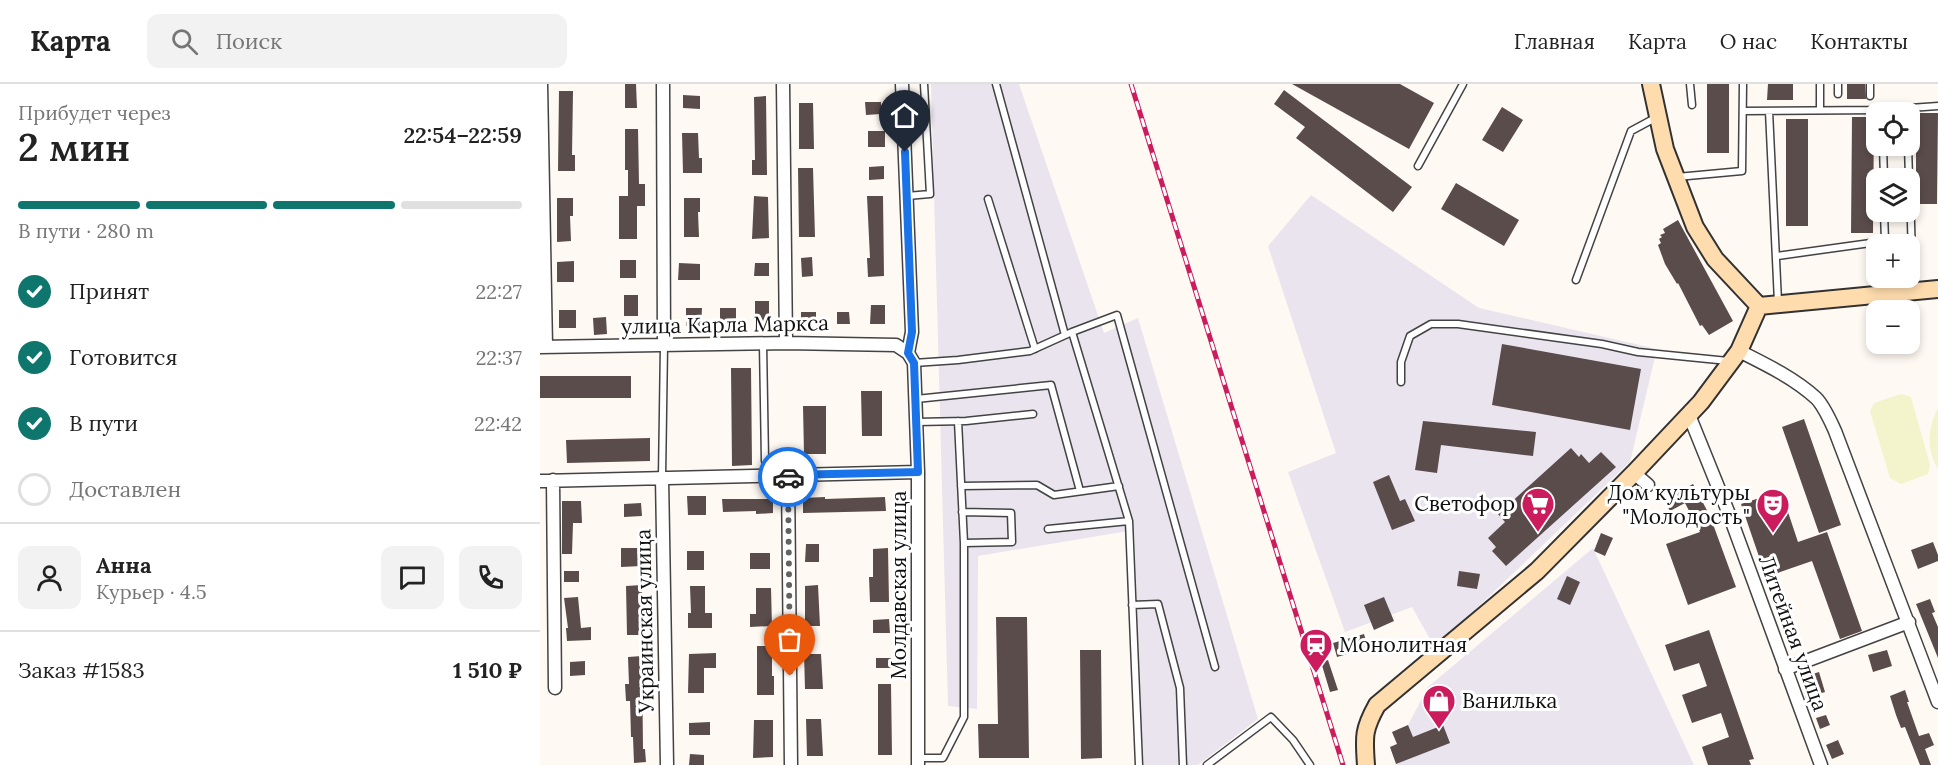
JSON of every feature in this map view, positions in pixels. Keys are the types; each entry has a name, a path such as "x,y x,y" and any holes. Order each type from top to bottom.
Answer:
{"street":[{"path":"541,84 543,347"},
{"path":"663,84 664,345"},
{"path":"783,84 786,343"},
{"name":"Молдавская улица","path":"902,84 908,196 911,358 916,399 918,472 918,762"},
{"path":"1651,84 1665,149 1695,227 1714,259 1759,306"},
{"path":"1759,306 1938,289"},
{"path":"1366,765 1364,738 1367,723 1377,705 1537,570 1634,473 1689,415 1735,356 1759,306"},
{"name":"улица Карла Маркса","path":"543,347 763,343 896,345 911,358"},
{"path":"1735,356 1781,373 1817,399 1835,431 1938,702"},
{"name":"Литейная улица","path":"1689,415 1729,514 1821,765"},
{"path":"540,481 918,472"},
{"path":"1634,473 1648,485"},
{"path":"788,475 791,765"},
{"name":"Украинская улица","path":"662,477 667,765"},
{"path":"553,480 555,688"},
{"path":"1785,669 1909,622"}],"lane":[{"path":"908,196 930,194 924,84"},
{"path":"996,84 1065,335"},
{"path":"1418,166 1463,84"},
{"path":"1690,84 1692,105"},
{"path":"1676,177 1742,171 1743,84"},
{"path":"1820,84 1820,109"},
{"path":"1838,84 1838,94"},
{"path":"1870,84 1870,96"},
{"path":"1920,108 1938,106"},
{"path":"1743,111 1866,110"},
{"path":"1768,111 1778,304"},
{"path":"1576,280 1631,131 1657,117"},
{"path":"988,200 1035,349"},
{"path":"1777,256 1866,244"},
{"path":"1913,288 1913,292"},
{"path":"911,358 958,360 1030,351 1117,315 1215,667"},
{"path":"1401,382 1401,362 1410,336 1431,324 1458,324 1602,344 1638,352 1735,356"},
{"path":"1072,332 1130,521 1139,765"},
{"path":"763,343 765,461"},
{"path":"662,477 664,345"},
{"path":"916,399 1051,385 1080,492"},
{"path":"916,422 958,421 1033,414"},
{"path":"918,762 944,758 964,717 964,543 958,421"},
{"path":"961,486 1037,485 1054,495 1119,486"},
{"path":"962,512 1011,513 1012,542 964,543"},
{"path":"1048,529 1130,521"},
{"path":"1132,605 1158,604 1180,688 1183,765"},
{"path":"1207,765 1271,717 1293,740 1310,765"}],"shaded area":[{"path":"931,84 1019,84 1104,333 1138,318 1258,719 1198,765 1143,765 1134,530 978,556 977,709 948,706"},
{"path":"1311,195 1479,308 1657,349 1630,462 1435,648 1412,607 1345,632 1288,472 1336,453 1268,246"},
{"path":"1593,548 1694,765 1397,765 1390,747 1397,744 1392,732 1408,725 1428,687"}],"green space":[{"path":"1901,394 1911,397 1930,465 1928,474 1901,484 1890,478 1870,411 1874,403"},
{"path":"1938,408 1938,469 1930,446 1930,430"}],"building":[{"path":"625,84 636,84 637,108 625,108"},
{"path":"1292,84 1400,84 1434,103 1409,149"},
{"path":"1707,84 1729,84 1729,153 1707,153"},
{"path":"1768,84 1793,84 1793,100 1767,100"},
{"path":"1847,84 1865,84 1866,99 1847,99"},
{"path":"1284,90 1412,187 1393,212 1296,138 1305,127 1274,104"},
{"path":"559,91 573,91 572,155 575,155 575,171 558,171"},
{"path":"683,95 700,96 700,109 683,108"},
{"path":"766,96 767,175 752,175 752,160 755,160 754,97"},
{"path":"865,102 881,102 881,114 866,115"},
{"path":"799,103 813,103 814,149 799,149"},
{"path":"1502,107 1523,120 1503,152 1482,140"},
{"path":"1920,113 1938,113 1937,204 1920,204 1920,168 1916,168 1916,156 1920,156"},
{"path":"1852,117 1866,117 1866,156 1874,156 1874,168 1866,168 1866,222 1873,222 1873,233 1851,233"},
{"path":"1786,119 1808,119 1808,226 1786,226"},
{"path":"625,129 638,129 639,184 645,184 645,206 637,206 637,239 619,239 619,196 628,196 628,170 625,170"},
{"path":"868,131 885,131 885,147 868,147"},
{"path":"682,133 698,133 702,173 683,173"},
{"path":"884,166 884,179 869,180 869,167"},
{"path":"798,168 813,168 815,237 799,237"},
{"path":"1456,183 1519,220 1504,246 1441,209"},
{"path":"754,196 768,197 769,238 752,239"},
{"path":"867,196 883,196 884,276 868,277 867,258 870,258"},
{"path":"557,198 573,198 573,216 570,216 571,241 557,242"},
{"path":"684,198 700,198 699,237 684,237"},
{"path":"1678,220 1733,321 1709,335 1702,325 1700,326 1678,283 1665,264 1658,245 1661,243 1660,235 1665,233 1663,229"},
{"path":"812,257 813,276 802,277 801,258"},
{"path":"620,260 636,260 636,278 620,278"},
{"path":"574,261 574,282 557,282 557,262"},
{"path":"679,263 700,264 700,280 678,280"},
{"path":"755,263 769,263 769,276 754,276"},
{"path":"624,295 638,295 638,316 624,316"},
{"path":"755,301 769,301 769,324 755,324"},
{"path":"871,305 885,305 885,324 870,324"},
{"path":"686,308 702,308 701,326 686,326"},
{"path":"720,308 736,308 736,325 720,325"},
{"path":"559,310 576,310 576,328 559,328"},
{"path":"801,312 816,312 816,324 801,324"},
{"path":"837,312 849,312 850,324 837,324"},
{"path":"606,317 607,334 594,335 593,318"},
{"path":"1502,344 1641,369 1630,430 1492,405"},
{"path":"731,368 751,368 752,465 732,466"},
{"path":"540,376 631,376 631,398 540,398"},
{"path":"861,391 882,391 882,436 862,436"},
{"path":"803,406 826,406 826,454 804,454"},
{"path":"1804,419 1841,525 1819,533 1782,427"},
{"path":"1423,421 1536,432 1533,456 1441,445 1437,473 1415,470"},
{"path":"650,438 650,461 567,463 566,440"},
{"path":"1571,448 1589,463 1601,452 1616,467 1506,566 1492,551 1496,547 1488,538 1505,522 1498,514"},
{"path":"1389,475 1400,501 1405,499 1415,521 1392,530 1373,482"},
{"path":"1693,484 1710,516 1736,587 1688,605 1666,544 1700,532 1685,503 1670,511 1664,500"},
{"path":"1781,491 1798,542 1827,532 1862,631 1840,639 1812,561 1766,577 1741,504"},
{"path":"687,496 706,496 706,515 688,515"},
{"path":"825,497 825,499 885,497 886,511 803,513 803,498"},
{"path":"722,499 773,499 773,513 723,512"},
{"path":"562,501 581,501 582,523 573,523 572,554 562,554"},
{"path":"641,503 642,516 624,517 624,504"},
{"path":"1601,533 1613,538 1605,556 1594,551"},
{"path":"1933,542 1938,561 1918,569 1911,550"},
{"path":"806,544 819,544 819,562 805,562"},
{"path":"621,548 642,548 642,566 621,567"},
{"path":"888,548 889,602 870,602 869,577 873,577 873,549"},
{"path":"687,551 704,551 704,570 687,570"},
{"path":"750,553 770,553 770,569 750,569"},
{"path":"564,571 579,571 579,582 564,582"},
{"path":"1459,571 1480,574 1477,589 1457,586"},
{"path":"1567,576 1580,582 1570,605 1557,599"},
{"path":"642,585 643,635 627,635 626,586"},
{"path":"818,585 820,626 805,626 805,586"},
{"path":"690,586 705,586 705,613 712,613 712,628 688,628 688,613 691,613"},
{"path":"756,588 771,588 772,626 750,627 750,614 756,614"},
{"path":"578,597 581,628 591,627 591,640 567,641 566,628 568,628 564,598"},
{"path":"1384,597 1394,621 1374,630 1364,605"},
{"path":"1930,599 1935,612 1932,613 1938,627 1938,658 1916,604"},
{"path":"996,617 1027,617 1029,758 979,758 978,724 998,724"},
{"path":"889,619 890,633 873,633 873,620"},
{"path":"1709,630 1754,759 1749,760 1751,765 1708,765 1702,747 1729,737 1721,713 1692,723 1682,695 1707,686 1699,663 1674,671 1665,645"},
{"path":"1364,634 1368,648 1337,657 1333,643"},
{"path":"757,646 772,646 774,695 757,695"},
{"path":"1080,650 1101,650 1102,758 1081,759"},
{"path":"1887,650 1892,666 1873,672 1868,655"},
{"path":"716,653 716,668 704,668 704,693 688,693 689,654"},
{"path":"804,654 821,654 823,689 805,689"},
{"path":"642,656 643,749 645,749 646,762 634,763 630,701 626,701 625,684 629,684 628,657"},
{"path":"876,658 891,658 891,668 876,668"},
{"path":"1328,660 1338,690 1330,692 1321,662"},
{"path":"585,661 585,675 570,676 570,662"},
{"path":"1819,672 1825,692 1806,698 1800,678"},
{"path":"878,684 891,684 892,755 878,755"},
{"path":"1905,690 1919,736 1929,733 1934,745 1925,749 1931,765 1920,765 1905,727 1901,728 1896,715 1890,696"},
{"path":"1826,715 1830,725 1820,729 1816,718"},
{"path":"806,719 821,719 823,756 807,756"},
{"path":"754,720 773,720 773,757 753,758"},
{"path":"710,722 710,735 689,735 689,723"},
{"path":"1408,725 1413,737 1443,725 1450,743 1396,764 1390,747 1397,744 1392,732"},
{"path":"1838,740 1844,754 1832,759 1826,745"},
{"path":"690,754 704,755 704,765 689,765"}],"railway":[{"path":"1131,84 1343,765"}],"way so far":[{"path":"788,477 790,676"}],"place":[{"name":"Светофор","path":"1538,533"},
{"name":"Дом культуры \"Молодость\"","path":"1773,534"},
{"name":"Монолитная","path":"1316,674"},
{"name":"Ванилька","path":"1439,730"}],"route":[{"path":"788,477 788,475 918,472 914,363 908,353 912,332 905,152"}]}
